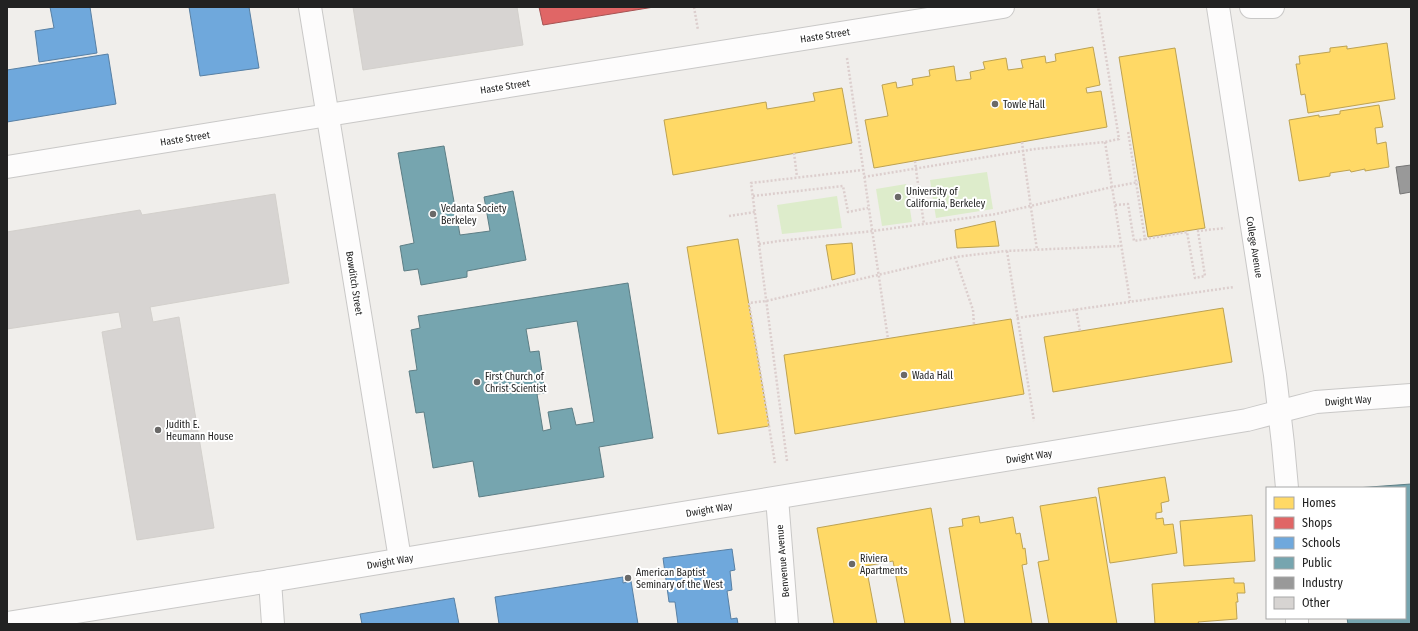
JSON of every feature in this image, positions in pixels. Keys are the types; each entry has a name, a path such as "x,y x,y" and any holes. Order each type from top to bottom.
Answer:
{"street":[{"name":"Bowditch Street","path":"310,7 400,559"},
{"name":"Haste Street","path":"7,168 1003,7"},
{"name":"College Avenue","path":"1218,7 1261,283 1279,411 1287,487"},
{"path":"1251,7 1273,7"},
{"name":"Dwight Way","path":"7,623 1247,420 1316,402 1411,395"},
{"name":"Benvenue Avenue","path":"777,498 787,624"},
{"path":"270,581 273,624"}],"path":[{"path":"864,177 1035,149 1105,142 1119,139 1098,7"},
{"path":"843,32 880,274 888,339"},
{"path":"1128,131 1138,183 1145,239"},
{"path":"1022,142 1037,250"},
{"path":"1105,142 1130,301"},
{"path":"794,153 797,178"},
{"path":"915,161 924,224"},
{"path":"787,461 751,183 863,170"},
{"path":"759,244 873,232 996,214 1112,187 1138,183"},
{"path":"753,196 843,186 848,212 869,208"},
{"path":"1115,206 1128,204 1134,241 1187,232 1195,278 1205,276 1198,232 1251,224"},
{"path":"729,216 755,212"},
{"path":"775,463 749,303 766,301 955,256 1006,251 1121,246"},
{"path":"1006,251 1034,420"},
{"path":"955,256 973,310 974,325"},
{"path":"1017,318 1261,283"},
{"path":"1076,309 1080,331"}],"green space":[{"path":"987,172 993,209 936,218 930,180"},
{"path":"906,184 912,222 882,226 876,189"},
{"path":"837,196 842,228 782,234 777,205"}],"building: Homes":[{"path":"1387,43 1395,99 1308,113 1305,94 1301,95 1296,64 1300,64 1299,56 1330,52 1330,48 1347,46 1347,49"},
{"name":"Towle Hall","path":"1093,47 1100,85 1086,88 1087,93 1101,91 1107,127 874,168 865,120 888,116 882,85 896,82 897,88 913,85 912,79 930,76 929,70 954,66 956,81 971,79 970,72 985,69 983,62 1006,58 1008,70 1023,68 1021,60 1045,56 1046,63 1056,61 1055,54"},
{"path":"1175,48 1205,228 1148,237 1119,57"},
{"path":"842,88 852,143 673,175 664,120 766,102 767,109 815,101 813,93"},
{"path":"1379,105 1383,127 1375,128 1377,144 1386,142 1389,167 1365,171 1365,169 1351,172 1350,170 1330,173 1330,176 1299,181 1289,120 1319,115 1319,117 1340,114 1340,111"},
{"path":"995,221 999,246 957,248 955,230"},
{"path":"738,239 769,426 718,434 687,247"},
{"path":"852,243 855,274 832,280 826,245"},
{"path":"1223,308 1232,362 1053,392 1044,337"},
{"name":"Wada Hall","path":"1011,319 1024,394 795,434 784,355"},
{"path":"1165,477 1169,501 1161,503 1162,512 1156,513 1156,519 1163,518 1164,525 1173,524 1177,553 1110,563 1098,488"},
{"path":"1096,497 1117,624 1049,624 1038,562 1049,560 1040,506"},
{"name":"Riviera Apartments","path":"931,508 951,624 905,624 893,561 866,566 877,624 834,624 817,528"},
{"path":"1252,515 1255,561 1184,566 1180,521"},
{"path":"979,516 980,523 1013,517 1016,534 1020,533 1023,549 1025,548 1027,564 1022,565 1032,624 965,624 949,528 963,526 962,519"},
{"path":"1234,578 1234,583 1244,583 1245,593 1237,593 1237,619 1198,622 1199,624 1155,624 1152,584"}],"building: Shops":[{"path":"539,7 654,7 543,25"}],"building: Schools":[{"path":"50,7 90,7 97,53 39,62 35,31 54,28"},
{"path":"189,7 249,7 259,68 200,76"},
{"path":"108,54 116,104 7,122 7,70"},
{"path":"732,549 735,570 730,571 732,590 727,591 731,619 737,618 738,624 678,624 675,602 669,602 663,558"},
{"path":"623,577 623,583 631,581 638,624 499,624 495,597"},
{"path":"454,598 459,624 362,624 360,614"}],"building: Public":[{"name":"Vedanta Society Berkeley","path":"444,146 460,235 490,231 484,197 513,191 526,260 467,271 467,277 421,285 418,269 404,271 400,246 414,243 398,153"},
{"name":"First Church of Christ Scientist","path":"628,283 653,438 599,447 604,477 479,497 473,461 433,468 424,412 416,413 409,371 417,370 411,330 420,328 418,316","holes":["577,321 594,422 576,425 572,408 548,412 551,429 543,431 537,394 545,393 539,351 530,352 526,329"]},
{"path":"1411,484 1411,624 1348,624 1347,619 1406,619 1406,487 1370,487"}],"building: Industry":[{"path":"1411,165 1411,192 1400,194 1396,167"}],"building: Other":[{"path":"353,7 517,7 523,45 363,70"},
{"name":"Judith E. Heumann House","path":"275,194 289,283 150,307 153,322 179,317 214,528 137,540 102,332 122,328 119,312 7,329 7,232 140,210 142,215"}],"place":[{"name":"Towle Hall","path":"995,104"},
{"name":"University of California, Berkeley","path":"898,197"},
{"name":"Vedanta Society Berkeley","path":"433,214"},
{"name":"Wada Hall","path":"904,375"},
{"name":"First Church of Christ Scientist","path":"477,382"},
{"name":"Judith E. Heumann House","path":"158,430"},
{"name":"Riviera Apartments","path":"852,564"},
{"name":"American Baptist Seminary of the West","path":"628,578"}]}
